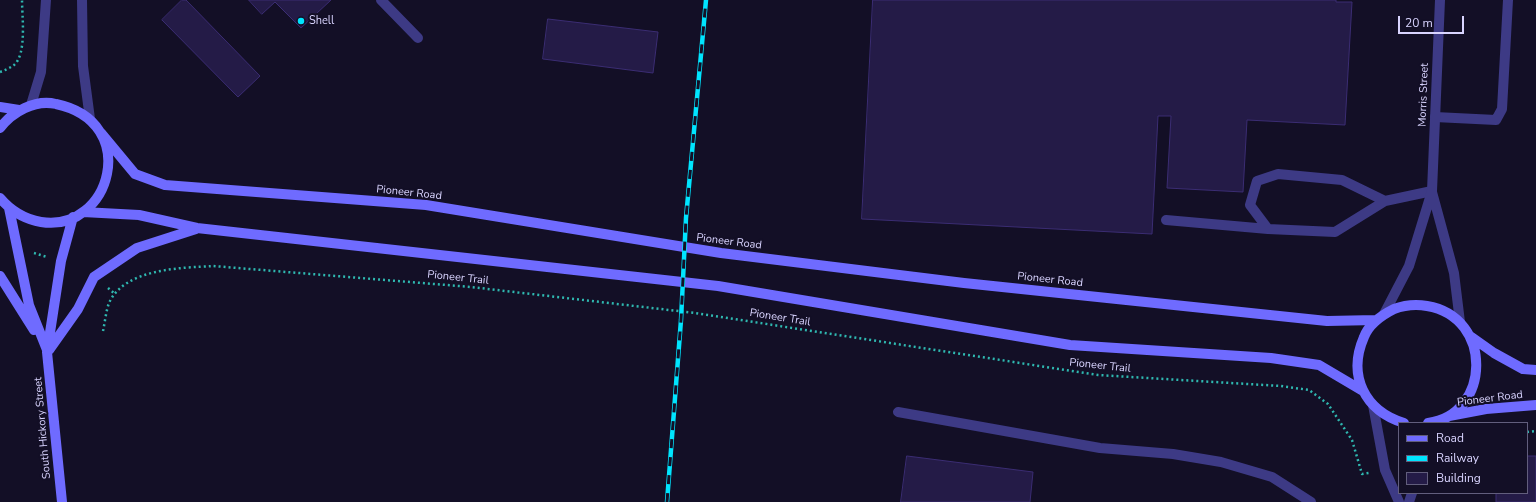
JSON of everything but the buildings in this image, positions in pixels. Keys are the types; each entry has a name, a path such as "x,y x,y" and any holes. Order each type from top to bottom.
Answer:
{"main road":[{"name":"Pioneer Road","path":"19,110 31,105 52,103 72,107 90,119 135,174 165,185 426,205 676,247 964,283 1327,321 1376,320"},
{"path":"0,107 19,110"},
{"path":"0,128 5,121 19,110"},
{"path":"0,198 9,208 20,215 46,223 60,222 73,218 83,212 100,193 108,170 106,145 101,133"},
{"name":"South Hickory Street","path":"9,208 28,305 47,352"},
{"path":"83,212 139,215 197,228 704,284 1070,345 1271,358 1319,365 1363,391"},
{"name":"South Hickory Street","path":"62,502 47,352 61,261 73,218"},
{"path":"0,276 47,352 78,309 94,277 137,248 197,228"},
{"path":"1402,422 1381,413 1373,406 1363,391 1357,372 1358,353 1364,336 1376,320 1384,314 1401,306 1416,304 1436,308 1450,314 1460,322 1470,336 1476,353 1477,372 1472,389 1462,405 1447,416 1433,422"},
{"path":"1470,336 1494,353 1523,369 1536,370"},
{"name":"Pioneer Road","path":"1447,416 1486,409 1536,405"}],"street":[{"path":"31,105 41,72 46,0"},
{"path":"82,0 83,66 90,119"},
{"path":"382,0 418,38"},
{"name":"Morris Street","path":"1384,314 1409,266 1432,191 1440,0"},
{"path":"1435,118 1496,120 1502,109 1508,0"},
{"path":"1268,229 1250,205 1257,181 1278,174 1342,180 1385,201"},
{"path":"1166,220 1268,229 1335,232 1385,201 1432,191"},
{"name":"Morris Street","path":"1432,191 1454,273 1460,322"},
{"path":"1373,406 1385,470 1399,502"},
{"path":"898,412 1100,448 1173,454 1221,462 1272,477 1311,502"}],"path":[{"path":"0,72 15,64 20,56 22,48 22,0"},
{"name":"Pioneer Trail","path":"103,331 109,304 115,294 130,281 146,275 175,269 213,266 303,272 471,287 695,314 1098,375 1281,386 1309,390 1328,404 1352,440 1362,474 1385,470"}],"railway":[{"path":"667,502 681,320 686,218 706,0"}],"place":[{"name":"Shell","path":"301,21"}]}
